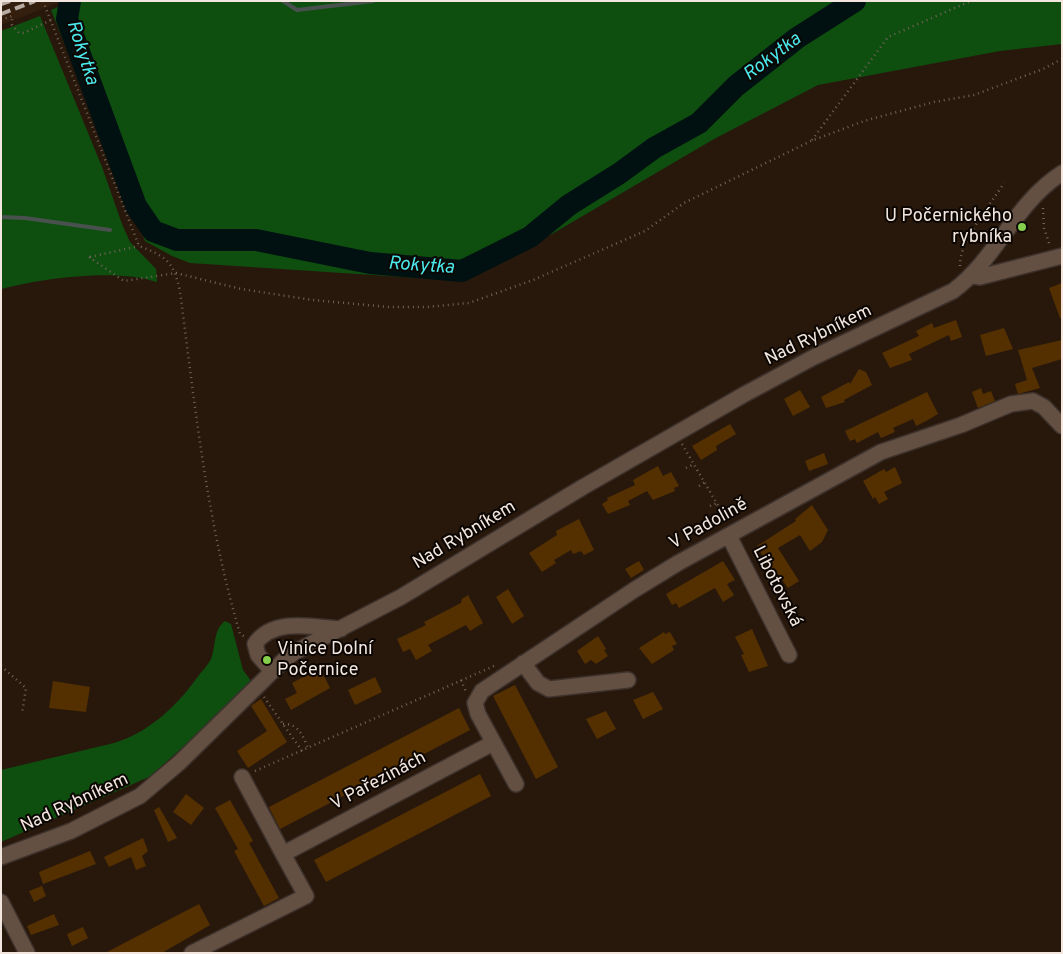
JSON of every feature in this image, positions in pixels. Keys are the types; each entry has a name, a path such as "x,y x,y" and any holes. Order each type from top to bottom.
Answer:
{"street":[{"name":"Nad Rybníkem","path":"1,857 71,831 140,796 179,763 272,671 296,652 401,597 583,487 745,394 814,358 932,303 973,276 1022,209 1062,173"},
{"path":"994,248 1010,269"},
{"name":"Nad Rybníkem","path":"973,276 980,278 1058,257"},
{"name":"V Padolině","path":"516,784 478,714 476,702 482,691 523,662 729,529 881,452 961,425 1011,404 1033,401 1044,407 1062,426"},
{"name":"Libotovská","path":"729,529 789,655"},
{"path":"272,671 258,655 255,644 261,635 275,628 294,626 342,629"},
{"path":"523,662 538,682 549,689 628,680"},
{"name":"V Pařezinách","path":"283,854 493,744"},
{"path":"192,953 306,896 242,777"},
{"path":"1,902 27,953"}],"path":[{"path":"43,1 139,246"},
{"path":"811,141 888,37 971,1"},
{"path":"1,20 12,16 12,25 19,33 24,33 51,20"},
{"path":"255,644 240,634 215,538 204,478 180,291 176,273 171,264 162,256 139,246 89,257 124,281 176,273 242,290 313,300 389,307 426,308 469,303 533,280 645,231 684,203 811,141 864,121 934,102 974,95 1044,69 1062,60"},
{"path":"973,276 960,268 960,258 968,238 1004,182"},
{"path":"1044,204 1044,228 1058,257"},
{"path":"676,434 717,503 729,529"},
{"path":"686,468 694,464"},
{"path":"699,486 704,482"},
{"path":"710,506 717,503"},
{"path":"242,777 496,665"},
{"path":"1,666 26,688 22,714"},
{"path":"461,680 467,694"},
{"path":"257,687 302,751"},
{"path":"283,724 288,723 302,732 308,748"}],"shaded area":[{"path":"1,1 63,1 1,25"}],"green space":[{"path":"72,1 1062,1 1062,44 1000,51 818,85 714,139 552,234 468,276 449,280 190,263 172,256 145,241 51,10"},
{"path":"40,16 102,167 122,224 130,242 156,269 157,282 140,278 101,275 58,278 1,289 1,31"},
{"path":"225,621 231,624 243,670 251,681 216,718 149,777 1,842 1,770 114,743 151,725 182,697 211,659 218,629"}],"building":[{"path":"1062,283 1062,318 1060,318 1049,288"},
{"path":"956,320 962,337 951,341 949,335 909,354 912,360 890,368 882,353 919,336 916,331 932,323 934,328"},
{"path":"1004,328 1013,349 986,356 980,335"},
{"path":"1062,340 1062,359 1032,368 1040,388 1018,394 1015,384 1027,380 1018,350"},
{"path":"859,369 866,372 872,385 844,400 845,402 826,408 821,397 849,382 850,384"},
{"path":"981,388 983,394 991,391 995,401 978,408 972,392"},
{"path":"800,390 810,407 793,416 784,399"},
{"path":"927,392 938,414 916,426 913,419 893,428 895,432 881,438 878,432 857,443 855,439 850,441 845,431"},
{"path":"730,424 736,434 716,446 717,450 701,460 692,446"},
{"path":"824,453 828,464 809,471 805,461"},
{"path":"658,466 663,476 671,472 679,486 674,488 675,491 653,500 647,491 628,501 630,505 608,514 602,504 608,500 607,498 635,485 633,480"},
{"path":"895,467 902,483 884,492 888,499 879,504 875,497 873,499 863,481 884,469 886,472"},
{"path":"812,505 828,530 822,542 810,551 800,535 778,548 799,581 788,588 777,573 770,578 762,567 767,564 757,546 796,521 795,519"},
{"path":"579,519 594,550 584,555 581,551 573,554 571,550 554,560 556,563 542,572 529,553 557,535 556,531"},
{"path":"639,561 644,570 631,578 625,569"},
{"path":"723,561 735,580 727,584 734,595 723,602 715,588 679,608 676,603 672,605 666,594"},
{"path":"508,589 524,616 512,624 496,597"},
{"path":"468,595 483,623 470,631 466,625 428,645 432,651 416,660 410,649 403,652 397,639 426,625 424,622 461,603 462,599"},
{"path":"752,629 768,666 749,672 741,655 744,654 735,637"},
{"path":"664,632 665,634 670,632 677,644 672,646 674,650 652,664 639,648"},
{"path":"598,636 608,656 596,664 591,660 585,664 577,651"},
{"path":"320,668 330,688 291,710 285,699 297,693 292,683"},
{"path":"375,677 382,692 355,705 348,690"},
{"path":"53,681 90,687 86,712 49,708"},
{"path":"515,685 558,767 536,779 493,696"},
{"path":"653,692 663,709 643,719 633,700"},
{"path":"261,699 287,742 248,768 237,751 267,731 251,706"},
{"path":"459,708 470,730 280,829 269,807"},
{"path":"606,711 616,729 597,739 586,719"},
{"path":"480,774 491,796 326,882 314,860"},
{"path":"186,794 204,808 191,825 173,812"},
{"path":"230,800 253,841 249,843 279,898 264,906 234,851 238,849 215,808"},
{"path":"159,807 177,838 168,842 154,810"},
{"path":"143,838 148,851 142,856 146,866 136,870 131,857 109,867 104,857"},
{"path":"90,851 96,864 43,884 39,872"},
{"path":"42,886 46,896 34,902 29,891"},
{"path":"199,904 210,925 162,953 105,953"},
{"path":"54,914 59,925 31,935 27,926"},
{"path":"83,927 88,938 72,946 67,934"}],"waterway":[{"name":"Rokytka","path":"70,1 67,19 136,206 153,231 177,240 256,240 370,263 462,271 530,237 569,205 620,173 654,148 699,123 736,86 797,38 855,1"},
{"path":"283,1 297,10 373,1"},
{"path":"1,217 25,218 110,230"},
{"path":"143,232 153,231"}],"railway":[{"path":"1,4 10,1"},
{"path":"1,14 35,1"}],"place":[{"name":"U Počernického rybníka","path":"1022,227"},
{"name":"Vinice Dolní Počernice","path":"267,660"}]}
